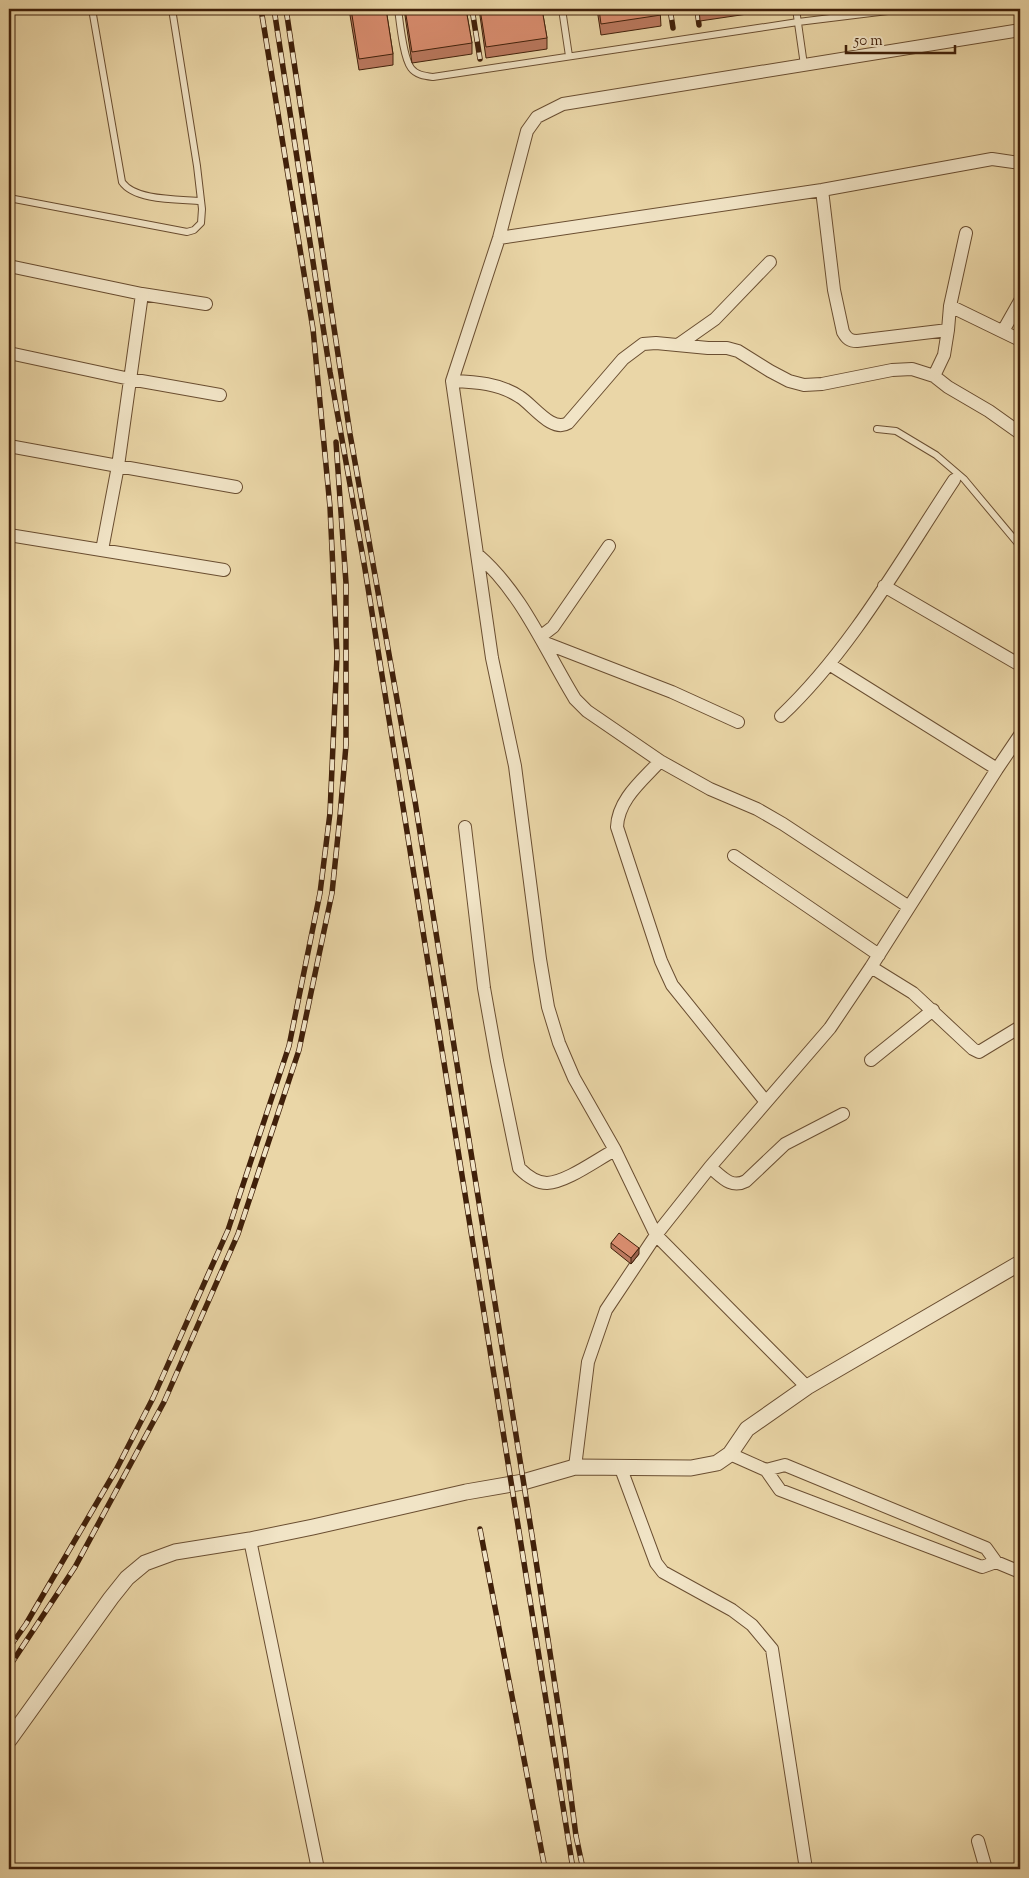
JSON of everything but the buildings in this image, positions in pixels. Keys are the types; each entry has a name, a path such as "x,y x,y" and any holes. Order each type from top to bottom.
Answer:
{"street":[{"path":"807,1387 656,1235 614,1150 574,1078 559,1043 548,1007 540,959 516,766 492,658 452,381 499,238 527,131 537,117 563,104 1020,30"},
{"path":"499,238 822,190 992,159 1020,163"},
{"path":"822,190 834,290 846,338 851,341 857,341 948,330"},
{"path":"934,376 944,355 950,306 966,233"},
{"path":"678,345 715,319 770,262"},
{"path":"9,266 142,294 206,304"},
{"path":"102,550 118,466 142,294"},
{"path":"1003,331 1020,301"},
{"path":"950,306 1020,340"},
{"path":"452,381 486,383 508,390 521,397 550,421 558,426 564,426 623,358 642,344 656,343 727,348 738,351 789,381 804,385 822,384 892,370 912,369 934,376 948,388 989,411 1020,434"},
{"path":"9,353 130,379 220,395"},
{"path":"9,446 236,487"},
{"path":"781,716 805,693 847,642 954,480"},
{"path":"9,535 224,570"},
{"path":"541,639 553,627 609,546"},
{"path":"478,555 504,581 541,639 575,699 587,711 660,761 783,824 909,907"},
{"path":"884,586 1020,665"},
{"path":"541,639 672,692 738,722"},
{"path":"829,664 997,769"},
{"path":"575,1467 588,1362 606,1310 656,1235 710,1167 830,1028 871,968 1020,735"},
{"path":"660,761 626,800 618,816 617,826 661,961 672,984 766,1102"},
{"path":"465,827 484,988 519,1168 526,1176 546,1183 564,1178 614,1150"},
{"path":"734,856 879,955"},
{"path":"871,968 913,994 933,1010 973,1049 979,1052 1020,1027"},
{"path":"871,1060 933,1010"},
{"path":"710,1167 729,1182 735,1185 740,1184 746,1181 785,1144 843,1114"},
{"path":"9,1740 111,1598 127,1578 145,1563 175,1552 250,1540 466,1492 523,1482 575,1467 691,1468 717,1463 730,1454 747,1430 807,1387 1020,1263"},
{"path":"730,1454 766,1470 780,1490 982,1567 996,1562"},
{"path":"766,1470 785,1465 986,1548 996,1562 1020,1572"},
{"path":"620,1466 656,1563 663,1572 732,1610 752,1625 772,1649 806,1869"},
{"path":"250,1540 318,1869"},
{"path":"978,1841 986,1869"}],"lane":[{"path":"92,9 122,182 127,188 146,196 200,201"},
{"path":"9,198 187,232 194,230 201,223 197,166 172,9"},
{"path":"398,9 404,45 411,68 420,75 433,77 798,22 904,9"},
{"path":"562,9 569,56"},
{"path":"796,9 804,65"},
{"path":"877,429 896,430 936,455 964,479 1020,546"}],"railway":[{"path":"9,1648 26,1624 116,1470 153,1398 228,1230 289,1046 320,893 330,813 337,655 330,507 313,329 261,9"},
{"path":"274,9 330,372 365,569 573,1869"},
{"path":"286,9 350,434 415,801 534,1548 576,1836 583,1869"},
{"path":"472,9 480,59"},
{"path":"670,9 673,28"},
{"path":"697,9 699,25"},
{"path":"9,1667 75,1567 164,1402 238,1234 299,1050 332,893 346,745 346,583 336,442"},
{"path":"480,1529 545,1869"}]}
